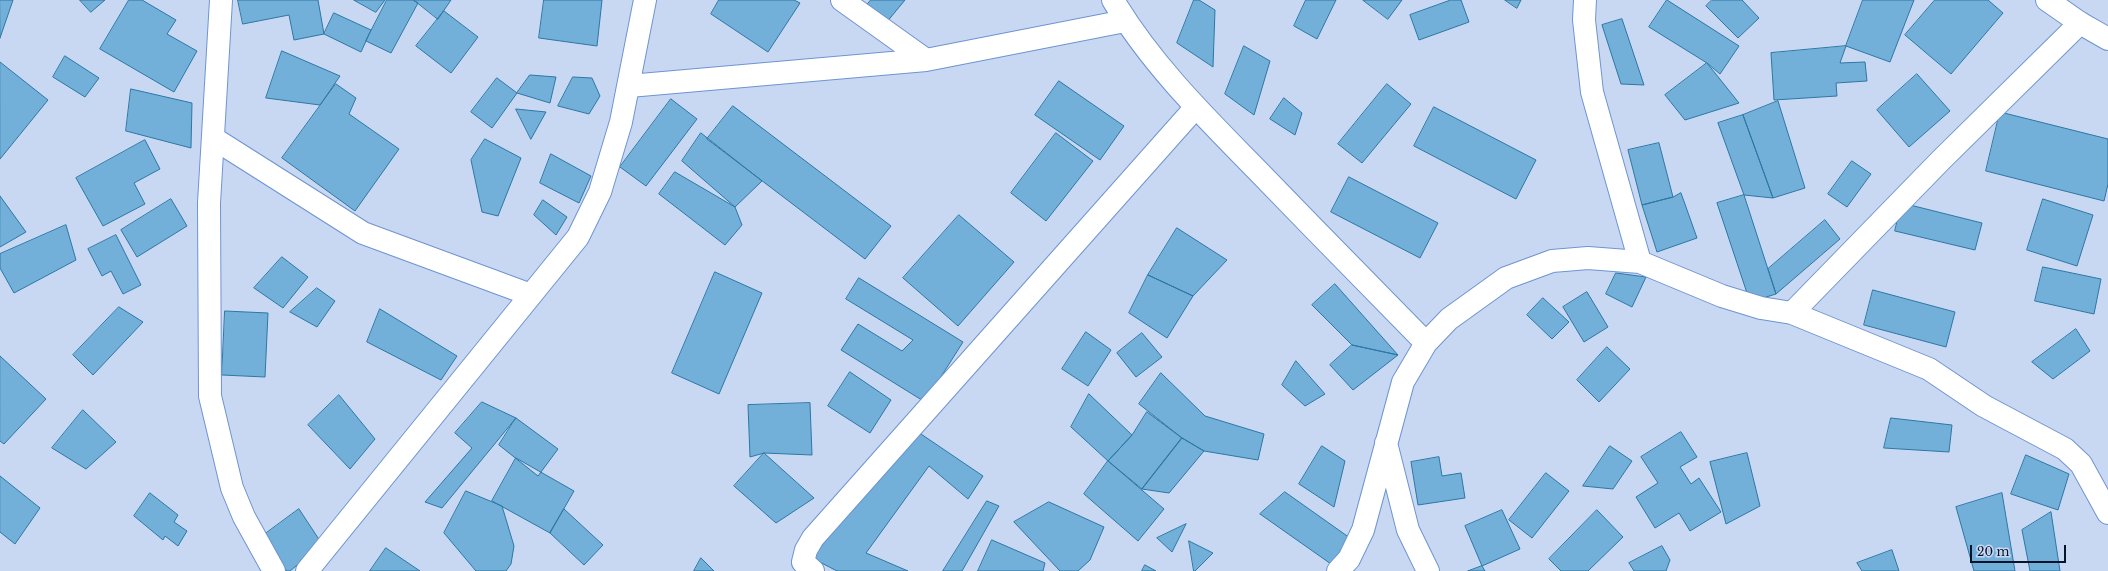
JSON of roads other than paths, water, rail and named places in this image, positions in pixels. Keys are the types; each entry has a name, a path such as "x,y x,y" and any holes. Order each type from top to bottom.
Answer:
{"street":[{"path":"221,0 209,203 210,396 232,488 244,517 274,571"},
{"path":"306,571 578,237 600,192 622,122 645,0"},
{"path":"842,0 926,60"},
{"path":"1113,0 1125,21 1158,65 1196,107 1426,343"},
{"path":"1585,0 1584,20 1592,92 1640,262"},
{"path":"2047,0 2080,23 2108,39"},
{"path":"629,86 926,60 1125,21"},
{"path":"1792,313 1936,166 2080,23"},
{"path":"813,571 803,562 806,550 813,538 1196,107"},
{"path":"213,138 363,233 531,295"},
{"path":"1338,571 1349,559 1363,530 1403,382 1426,343 1449,319 1506,278 1552,261 1588,258 1640,262 1722,296 1761,308 1792,313 1929,369 1984,406 2065,449 2081,464 2108,513"},
{"path":"1386,442 1408,530 1428,571"}]}
